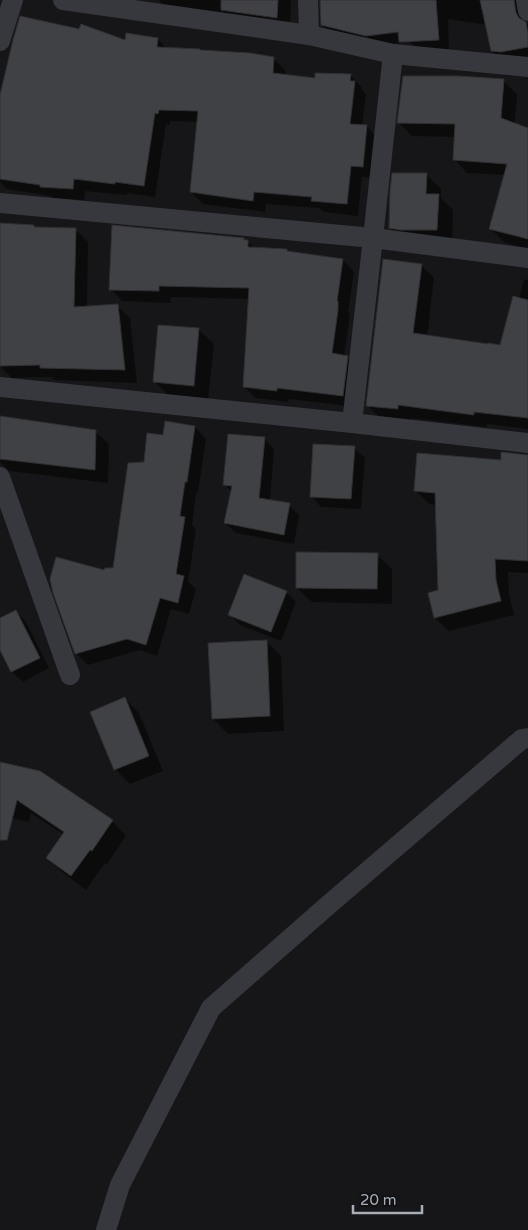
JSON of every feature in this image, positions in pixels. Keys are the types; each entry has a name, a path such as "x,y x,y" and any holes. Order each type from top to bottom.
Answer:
{"street":[{"path":"0,41 13,0"},
{"path":"63,0 309,35 392,54 528,67"},
{"path":"308,0 309,35"},
{"path":"526,0 528,11"},
{"path":"352,423 374,238 392,54"},
{"path":"0,203 374,238 528,258"},
{"path":"0,387 528,443"},
{"path":"0,477 70,675"},
{"path":"106,1230 120,1184 211,1008 522,739 528,738"}],"building":[{"path":"221,0 278,0 277,18 221,10"},
{"path":"320,0 436,0 439,40 399,42 398,32 366,36 321,25"},
{"path":"480,0 514,0 516,13 519,18 526,22 528,47 501,52 491,51"},
{"path":"20,16 79,29 81,24 125,40 126,33 158,38 157,47 250,53 274,57 273,73 315,78 315,73 351,74 350,81 355,81 350,124 367,125 363,167 351,166 347,204 311,201 312,197 254,192 253,201 190,192 198,111 159,110 158,114 155,113 144,186 74,179 73,189 40,187 40,185 0,179 0,95"},
{"path":"403,76 458,76 504,79 501,118 528,128 528,239 489,229 507,164 453,160 455,124 397,123"},
{"path":"392,173 427,173 426,194 439,194 437,230 400,230 389,228"},
{"path":"0,223 34,225 34,227 76,228 74,307 118,304 125,370 40,368 40,365 0,366"},
{"path":"112,225 244,238 244,240 248,240 248,247 287,249 287,251 343,259 332,353 348,356 343,396 277,388 277,391 243,387 249,288 159,286 159,291 109,290"},
{"path":"383,259 422,264 413,333 500,345 513,296 528,300 528,418 474,412 474,415 398,405 398,409 366,406"},
{"path":"158,325 199,328 194,386 153,382"},
{"path":"0,416 96,430 95,470 0,459"},
{"path":"165,421 195,426 180,516 185,517 176,574 184,576 178,603 160,598 146,645 127,639 75,654 53,593 50,579 56,557 104,570 105,568 113,568 128,463 144,462 147,433 163,435"},
{"path":"228,434 265,437 259,498 290,503 284,535 224,523 232,486 223,485"},
{"path":"313,444 355,446 351,499 310,497"},
{"path":"501,452 528,455 528,561 495,559 496,580 501,601 434,618 428,593 438,590 435,493 414,491 417,453 501,460"},
{"path":"296,552 378,553 377,589 296,588"},
{"path":"244,574 287,591 271,632 228,615"},
{"path":"16,610 40,658 11,672 0,650 0,618"},
{"path":"267,640 270,716 212,719 208,643"},
{"path":"125,697 149,756 114,770 90,712"},
{"path":"0,762 40,771 113,820 92,851 90,850 71,876 46,858 64,832 17,800 7,840 0,840"}]}
